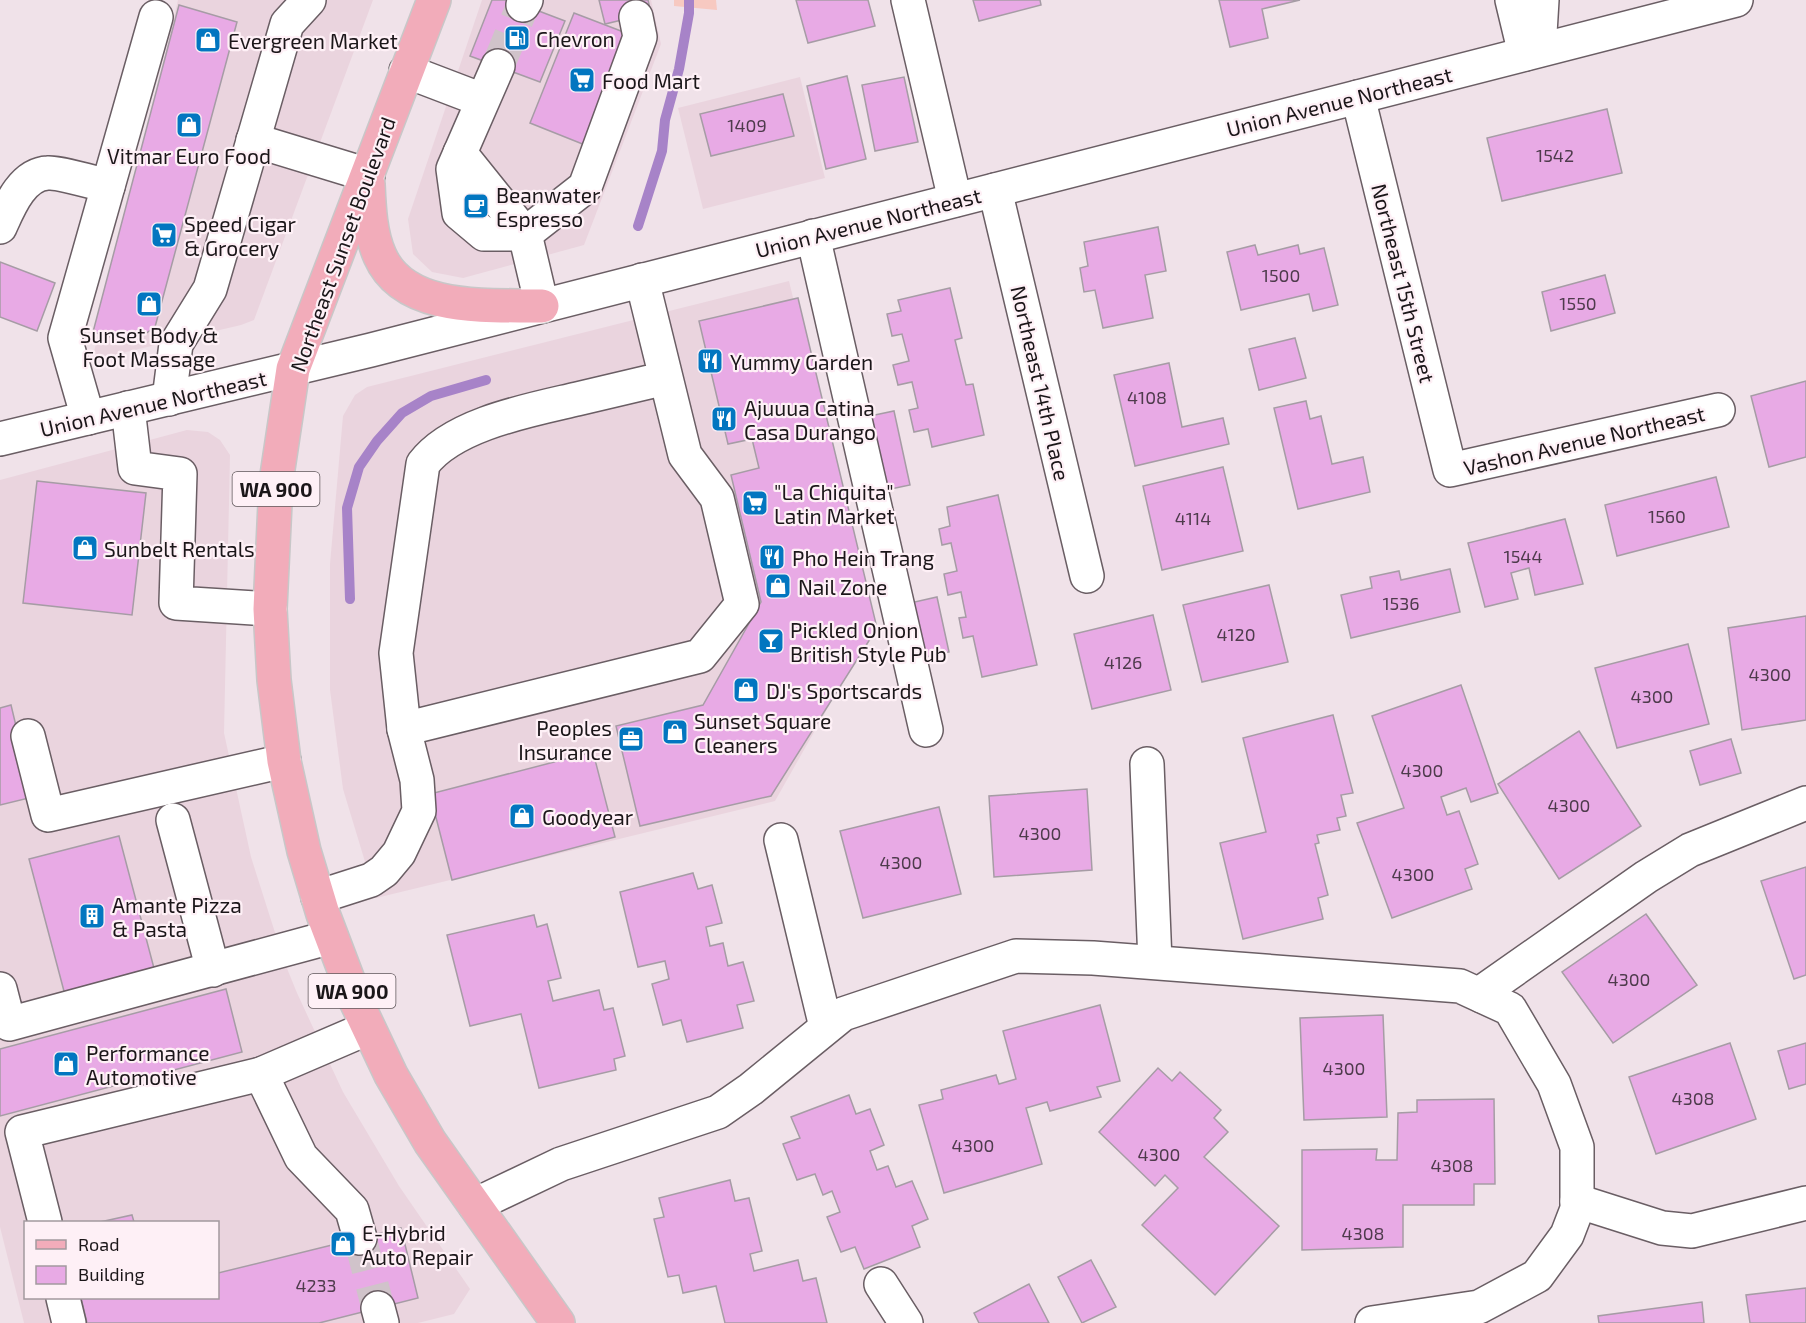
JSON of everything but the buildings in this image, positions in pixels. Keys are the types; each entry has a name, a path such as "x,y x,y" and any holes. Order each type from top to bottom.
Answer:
{"main road":[{"name":"Northeast Sunset Boulevard","path":"434,0 293,369 276,482 270,609 274,680 284,761 304,851 331,937 368,1028 390,1076 430,1142 558,1323"},
{"path":"368,175 372,228 380,256 393,276 420,294 445,301 484,305 542,306"}],"street":[{"path":"169,399 176,344 210,289 286,24 309,0"},
{"path":"908,0 955,200"},
{"path":"1512,0 1532,52"},
{"path":"1532,52 1542,0"},
{"name":"Union Avenue Northeast","path":"0,439 293,369 1736,0"},
{"path":"88,418 65,338 156,16"},
{"path":"498,66 453,169 459,213 484,234 525,234 585,187 639,37 636,17"},
{"path":"406,71 482,100"},
{"name":"Northeast 15th Street","path":"1359,97 1450,470"},
{"path":"253,140 368,175"},
{"path":"0,227 10,205 27,181 48,173 108,186"},
{"name":"Northeast 14th Place","path":"994,190 1087,576"},
{"path":"525,234 542,306"},
{"path":"813,236 926,730"},
{"path":"404,729 700,656 742,604 717,498 685,455 642,280"},
{"path":"318,897 371,880 384,871 399,853 419,811 417,780 404,729 396,653 423,464 427,458 453,438 513,414 666,378"},
{"path":"128,408 135,468 180,474 176,603 270,609"},
{"name":"Vashon Avenue Northeast","path":"1450,470 1718,410"},
{"path":"28,736 48,815 284,761"},
{"path":"1147,764 1155,962"},
{"path":"1482,996 1485,990 1636,883 1690,850 1806,803"},
{"path":"173,820 213,970"},
{"path":"781,840 826,1027"},
{"path":"0,989 9,1024 331,937"},
{"path":"475,1205 561,1164 718,1112 751,1089 843,1014 1016,956 1155,962 1460,986 1509,1009 1554,1084 1577,1147 1577,1209 1568,1235 1537,1276 1479,1307 1372,1323"},
{"path":"45,1221 22,1132 261,1074 368,1028"},
{"path":"261,1074 301,1157 352,1210 360,1238"},
{"path":"1577,1201 1662,1228 1692,1231 1806,1203"},
{"path":"881,1284 906,1323"},
{"path":"63,1299 69,1323"}],"shaded area":[{"path":"178,0 373,0 254,320 92,360"},
{"path":"482,0 651,0 661,44 584,245 463,278 432,272 413,254 408,219"},
{"path":"674,0 716,0 717,10 674,6"},
{"path":"800,77 825,178 703,209 678,108"},
{"path":"789,281 873,628 775,801 376,898 343,789 330,690 330,564 343,416 355,395 367,387"},
{"path":"187,430 208,432 220,440 230,455 224,733 251,857 284,961 343,1092 399,1186 470,1289 454,1314 418,1323 24,1323 0,1227 0,480"}],"waterway":[{"path":"638,226 662,151 665,120 679,69 689,13 689,0"},
{"path":"350,599 347,508 359,467 377,441 402,413 431,396 486,380"}],"tunnel":[{"path":"498,66 523,5"},
{"path":"360,1238 378,1308"}],"place":[{"name":"Chevron","path":"517,38"},
{"name":"Evergreen Market","path":"208,40"},
{"name":"Food Mart","path":"582,80"},
{"name":"Vitmar Euro Food","path":"189,125"},
{"name":"Beanwater Espresso","path":"476,206"},
{"name":"Speed Cigar & Grocery","path":"164,235"},
{"name":"Sunset Body & Foot Massage","path":"149,304"},
{"name":"Yummy Garden","path":"710,361"},
{"name":"Ajuuua Catina Casa Durango","path":"724,419"},
{"name":"\"La Chiquita\" Latin Market","path":"755,503"},
{"name":"Sunbelt Rentals","path":"85,548"},
{"name":"Pho Hein Trang","path":"772,557"},
{"name":"Nail Zone","path":"778,586"},
{"name":"Pickled Onion British Style Pub","path":"771,641"},
{"name":"DJ's Sportscards","path":"746,690"},
{"name":"Sunset Square Cleaners","path":"675,732"},
{"name":"Peoples Insurance","path":"631,739"},
{"name":"Goodyear","path":"522,816"},
{"name":"Amante Pizza & Pasta","path":"92,916"},
{"name":"Performance Automotive","path":"66,1064"},
{"name":"E-Hybrid Auto Repair","path":"343,1244"}]}
